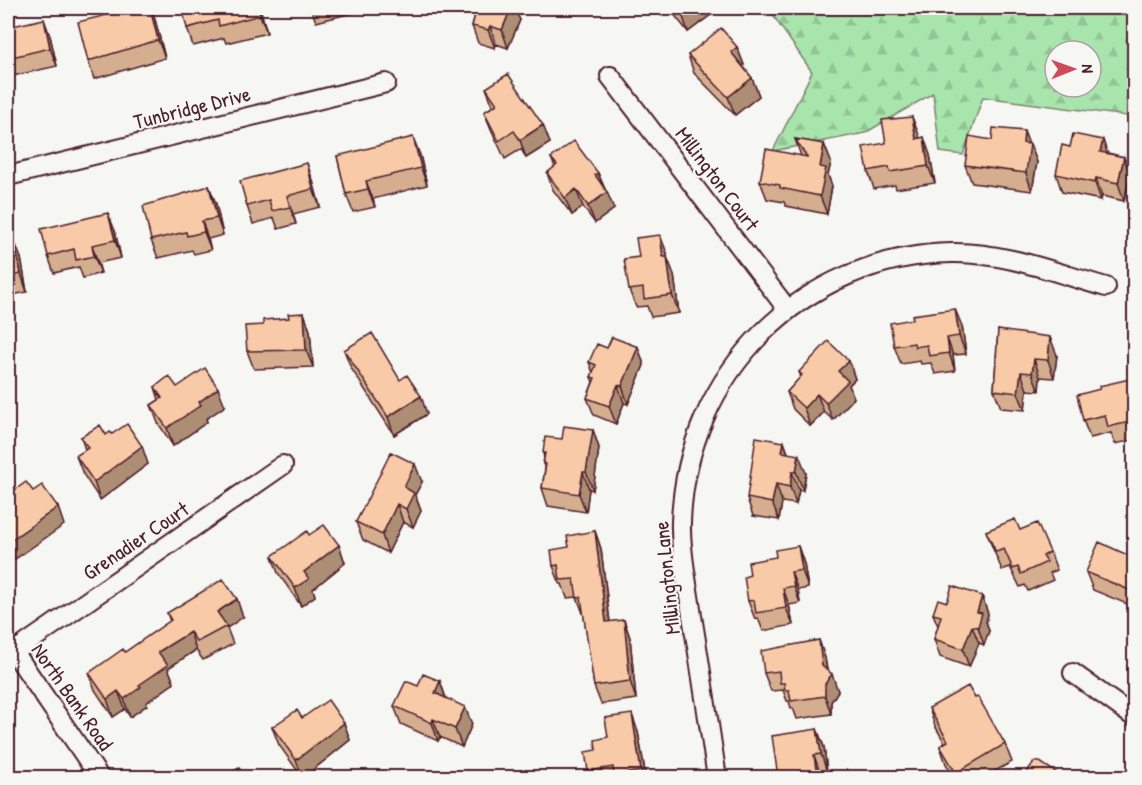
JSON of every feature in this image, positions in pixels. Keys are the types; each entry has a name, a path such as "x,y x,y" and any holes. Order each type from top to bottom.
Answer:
{"street":[{"name":"Millington Court","path":"610,76 788,310"},
{"name":"Tunbridge Drive","path":"8,176 386,83"},
{"name":"Millington Lane","path":"717,777 683,551 684,489 690,456 703,420 718,389 748,347 788,310 823,287 881,263 953,253 1006,258 1106,287"},
{"name":"Grenadier Court","path":"11,647 283,465"},
{"name":"North Bank Road","path":"11,647 100,777"},
{"path":"1073,673 1134,717"}],"green space":[{"path":"768,8 1134,8 1134,117 983,97 963,155 940,152 933,93 865,133 773,151 812,72"}],"building":[{"path":"109,8 150,8 158,40 88,61 78,22 111,14"},
{"path":"182,8 258,8 260,15 219,26 218,20 187,28"},
{"path":"477,8 511,8 502,30 490,26 488,30 472,26"},
{"path":"676,8 691,8 682,14"},
{"path":"44,19 50,48 8,58 8,27"},
{"path":"721,28 737,47 731,52 752,78 728,97 688,55"},
{"path":"508,74 543,125 520,140 514,131 499,141 484,112 497,104 486,88"},
{"path":"912,117 916,139 924,137 928,166 890,172 889,167 868,171 863,147 886,143 882,120"},
{"path":"993,128 1024,131 1023,143 1030,144 1026,173 965,165 969,136 992,140"},
{"path":"1073,134 1103,140 1100,152 1124,157 1118,183 1096,178 1095,183 1056,174 1062,145 1070,147"},
{"path":"413,137 421,168 366,181 368,189 346,194 337,156"},
{"path":"795,139 824,144 820,167 826,168 820,196 780,188 780,185 760,181 766,149 807,157"},
{"path":"574,141 598,173 595,175 607,192 588,206 576,189 565,198 547,173 557,165 551,158"},
{"path":"307,163 313,189 287,196 290,207 272,211 269,200 247,206 240,181"},
{"path":"209,186 217,218 202,221 204,232 187,236 186,232 151,240 143,206"},
{"path":"108,213 115,240 92,245 94,256 76,260 74,249 48,256 41,229"},
{"path":"660,235 663,257 667,257 672,295 644,299 643,288 629,290 624,259 639,257 636,238"},
{"path":"14,240 21,274 8,277 8,242"},
{"path":"955,309 959,336 947,338 949,353 929,356 927,345 915,347 914,343 894,346 890,323 913,319 912,315"},
{"path":"304,313 306,350 247,351 245,326 263,325 263,320 289,318 288,314"},
{"path":"998,330 1050,337 1048,360 1034,359 1032,373 1021,372 1018,393 994,390"},
{"path":"372,333 400,380 407,375 421,396 388,417 344,350"},
{"path":"612,337 638,347 622,386 618,385 609,406 587,398 595,378 591,377 596,365 589,362 597,344 607,348"},
{"path":"828,341 849,361 838,371 848,381 826,403 817,394 804,408 787,392 802,375 799,372"},
{"path":"205,368 218,388 199,402 201,405 167,428 151,405 162,398 155,387 169,376 177,387"},
{"path":"1134,378 1134,421 1108,427 1105,415 1083,420 1077,395 1100,389 1099,386"},
{"path":"127,424 142,446 94,482 76,456 88,448 81,437 100,425 106,435 110,432 112,434"},
{"path":"564,426 593,430 586,472 583,472 579,494 542,488 546,464 543,464 545,437 562,439"},
{"path":"756,437 784,442 782,452 799,455 796,472 792,472 790,487 776,484 772,503 747,498"},
{"path":"391,452 415,464 404,487 414,493 406,509 397,504 382,535 356,522"},
{"path":"26,482 33,491 42,485 58,507 8,542 8,495"},
{"path":"1015,519 1020,530 1037,523 1050,552 1043,556 1047,562 1021,574 1018,567 1013,569 1004,549 996,552 986,531"},
{"path":"324,525 339,545 304,572 309,579 295,588 272,556 307,531 309,535"},
{"path":"595,531 606,622 624,620 630,681 594,686 581,597 577,598 574,579 560,580 558,565 553,566 551,550 569,547 567,536"},
{"path":"1099,542 1134,558 1134,592 1086,572"},
{"path":"798,546 802,570 791,572 794,586 783,588 786,608 756,613 754,600 748,601 744,577 750,575 748,562 776,557 775,550"},
{"path":"223,579 237,599 217,612 227,626 197,642 190,632 158,652 168,665 139,685 141,687 124,699 118,691 107,699 89,673 123,649 125,652 171,620 167,613"},
{"path":"952,586 982,596 977,612 982,613 978,627 972,626 963,649 934,639 941,616 933,614 938,599 947,602"},
{"path":"819,640 822,666 832,674 825,684 825,696 791,701 789,690 785,690 784,683 780,683 779,671 764,673 761,651"},
{"path":"423,674 440,681 435,693 465,707 455,729 433,719 432,723 394,706 406,681 418,686"},
{"path":"968,686 975,698 978,697 1005,744 956,773 940,746 948,741 929,708"},
{"path":"328,700 344,723 296,760 272,727 297,710 302,718"},
{"path":"632,714 641,771 614,775 613,767 588,771 585,752 596,750 595,740 608,737 605,718"},
{"path":"817,729 821,754 814,755 817,777 778,777 772,736"},
{"path":"8,759 18,774 13,777 8,777"},
{"path":"1034,762 1040,762 1063,777 1023,777"},
{"path":"239,768 245,777 223,777"}]}
